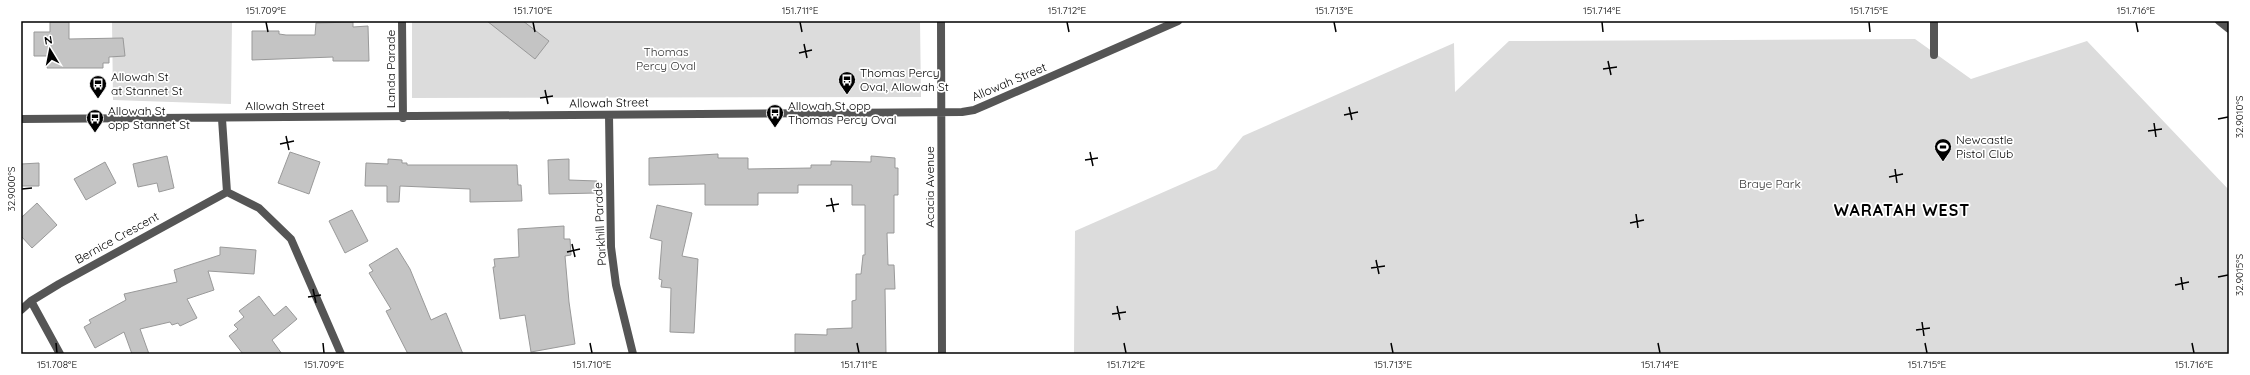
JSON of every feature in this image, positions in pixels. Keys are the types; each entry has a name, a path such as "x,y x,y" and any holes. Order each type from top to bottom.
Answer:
{"street":[{"name":"Landa Parade","path":"402,21 403,118"},
{"name":"Acacia Avenue","path":"941,21 942,354"},
{"name":"Allowah Street","path":"21,120 403,118 942,112 974,110 1178,21"},
{"path":"1934,21 1934,55"},
{"path":"2219,21 2229,29"},
{"name":"Parkhill Parade","path":"609,115 610,247 616,285 633,354"},
{"path":"222,119 227,192 259,208 291,239 341,354"},
{"name":"Bernice Crescent","path":"21,310 31,301 59,284 227,192"},
{"path":"31,301 60,354"}],"green space":[{"path":"112,21 232,21 231,104 113,100"},
{"name":"Thomas Percy Oval","path":"412,21 920,21 921,97 412,98"},
{"name":"Braye Park","path":"1915,39 1971,79 2087,41 2229,190 2229,354 1074,354 1075,231 1216,169 1243,136 1454,43 1455,92 1509,41"}],"building":[{"path":"487,21 523,21 549,41 535,59"},
{"path":"50,22 69,22 69,39 123,38 125,56 109,57 109,63 103,63 103,68 47,68 47,56 34,56 34,32 50,32"},
{"path":"353,22 353,27 368,26 369,61 333,61 333,57 252,60 252,31 279,31 279,34 286,35 315,35 316,23"},
{"path":"290,152 320,162 309,194 278,183"},
{"path":"718,154 718,158 748,158 748,169 811,168 811,165 831,165 831,161 871,162 871,156 895,158 895,168 898,168 898,195 894,195 894,233 887,233 888,265 894,265 895,289 885,289 886,354 795,354 795,334 827,335 827,329 852,328 852,301 856,300 856,274 861,274 863,255 865,255 865,205 852,205 852,185 798,185 798,193 758,193 758,205 705,205 705,184 649,185 649,158"},
{"path":"167,156 174,188 159,192 157,183 138,187 133,164"},
{"path":"388,159 402,160 402,163 407,163 407,165 517,165 518,185 521,185 522,201 470,202 470,189 400,186 399,202 387,202 387,186 365,186 366,163 388,164"},
{"path":"569,159 569,180 597,181 597,193 549,194 548,160"},
{"path":"105,162 116,183 86,200 74,179"},
{"path":"39,163 39,186 21,186 21,164"},
{"path":"37,203 57,225 32,248 21,236 21,218"},
{"path":"657,205 692,213 682,256 698,259 694,333 670,332 671,288 661,287 662,280 659,279 662,241 650,238"},
{"path":"352,210 368,241 345,253 329,221"},
{"path":"564,226 564,239 570,239 571,255 565,256 569,302 575,344 531,352 525,315 500,319 493,267 495,267 494,259 519,257 518,229"},
{"path":"220,247 256,250 254,274 208,271 214,290 187,299 197,318 180,326 178,323 172,325 170,322 140,329 149,354 132,354 124,332 95,348 84,327 91,323 89,320 126,300 124,294 177,282 174,270 220,255"},
{"path":"397,248 410,269 431,320 446,313 463,354 408,354 386,311 391,309 369,273 373,271 369,265"},
{"path":"259,296 274,316 286,306 297,319 272,340 282,354 243,354 229,336 238,329 234,325 244,317 239,311"}],"place":[{"name":"Thomas Percy Oval, Allowah St","path":"847,95"},
{"name":"Allowah St at Stannet St","path":"98,99"},
{"name":"Allowah St opp Thomas Percy Oval","path":"775,128"},
{"name":"Allowah St opp Stannet St","path":"95,133"},
{"name":"Newcastle Pistol Club","path":"1943,162"}],"district":[{"name":"WARATAH WEST","path":"1902,210"}]}
